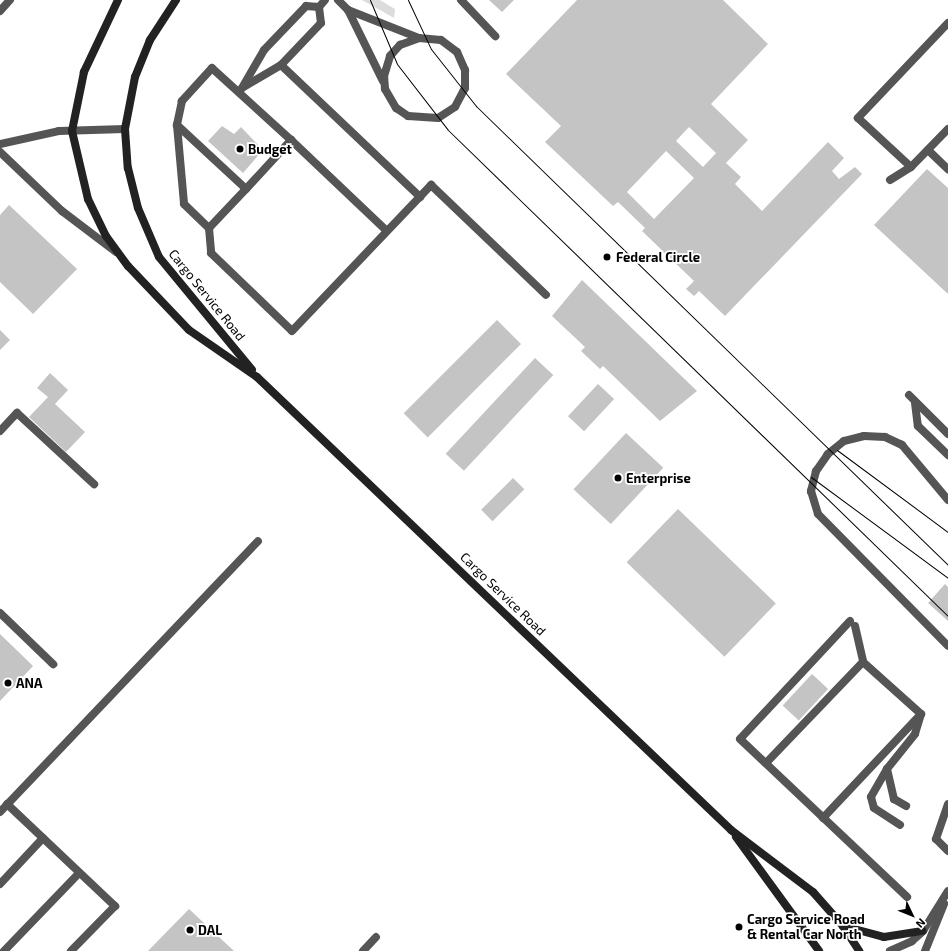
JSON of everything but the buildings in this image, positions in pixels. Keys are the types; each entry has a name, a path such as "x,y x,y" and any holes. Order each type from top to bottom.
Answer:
{"street":[{"path":"0,11 10,0"},
{"name":"Cargo Service Road","path":"118,0 88,59 78,91 72,131 88,199 118,253 189,330 257,377"},
{"name":"Cargo Service Road","path":"176,0 141,58 125,129 133,190 151,243 169,271 257,377 731,830 813,892 842,926 859,951"},
{"path":"240,90 268,45 306,6 318,6 325,0"},
{"path":"338,0 348,10 384,82 390,100 412,117 438,118 455,107 465,88 464,64 450,45 430,37 419,38 395,50 385,66 384,82"},
{"path":"461,0 496,36"},
{"path":"240,90 281,66 321,23 318,6"},
{"path":"348,10 419,38"},
{"path":"911,167 858,118 948,22"},
{"path":"281,66 420,197"},
{"path":"387,231 240,90 212,68 182,101 177,125 184,204 209,228 211,253 292,331 431,185 546,295"},
{"path":"177,125 246,189"},
{"path":"0,144 72,131 125,129"},
{"path":"890,180 911,167 948,129"},
{"path":"209,228 291,140"},
{"path":"928,150 948,169"},
{"path":"0,152 62,211 118,253"},
{"path":"909,395 915,403 948,434"},
{"path":"915,403 918,426 948,455"},
{"path":"0,431 17,413 94,484"},
{"path":"948,500 902,445 885,437 864,436 844,442 828,454 816,471 811,491 818,514 948,646"},
{"path":"0,812 258,541"},
{"path":"0,613 53,664"},
{"path":"908,897 740,739 853,623 863,662 921,714"},
{"path":"766,763 863,662"},
{"path":"900,825 874,808 871,797 887,769 915,734 921,714"},
{"path":"823,818 921,714"},
{"path":"887,769 892,795 906,806"},
{"path":"7,804 115,906 71,951"},
{"path":"948,804 936,839 948,851"},
{"name":"Cargo Service Road","path":"731,830 819,951"},
{"path":"0,884 43,838"},
{"path":"4,951 79,873"},
{"path":"890,951 912,941 923,931 947,893"},
{"path":"925,951 947,893"},
{"path":"842,926 884,937 923,931"},
{"path":"363,951 376,937"}],"shaded area":[{"path":"362,0 380,0 395,9 394,18"}],"tram line":[{"path":"370,0 397,64 448,130 948,616"},
{"path":"408,0 431,49 476,106 948,565"},
{"path":"837,450 948,532"},
{"path":"811,477 948,578"}],"place":[{"name":"Budget","path":"240,149"},
{"name":"Federal Circle","path":"607,257"},
{"name":"Enterprise","path":"618,478"},
{"name":"ANA","path":"8,683"},
{"name":"Cargo Service Road & Rental Car North","path":"739,927"},
{"name":"DAL","path":"190,930"}]}
